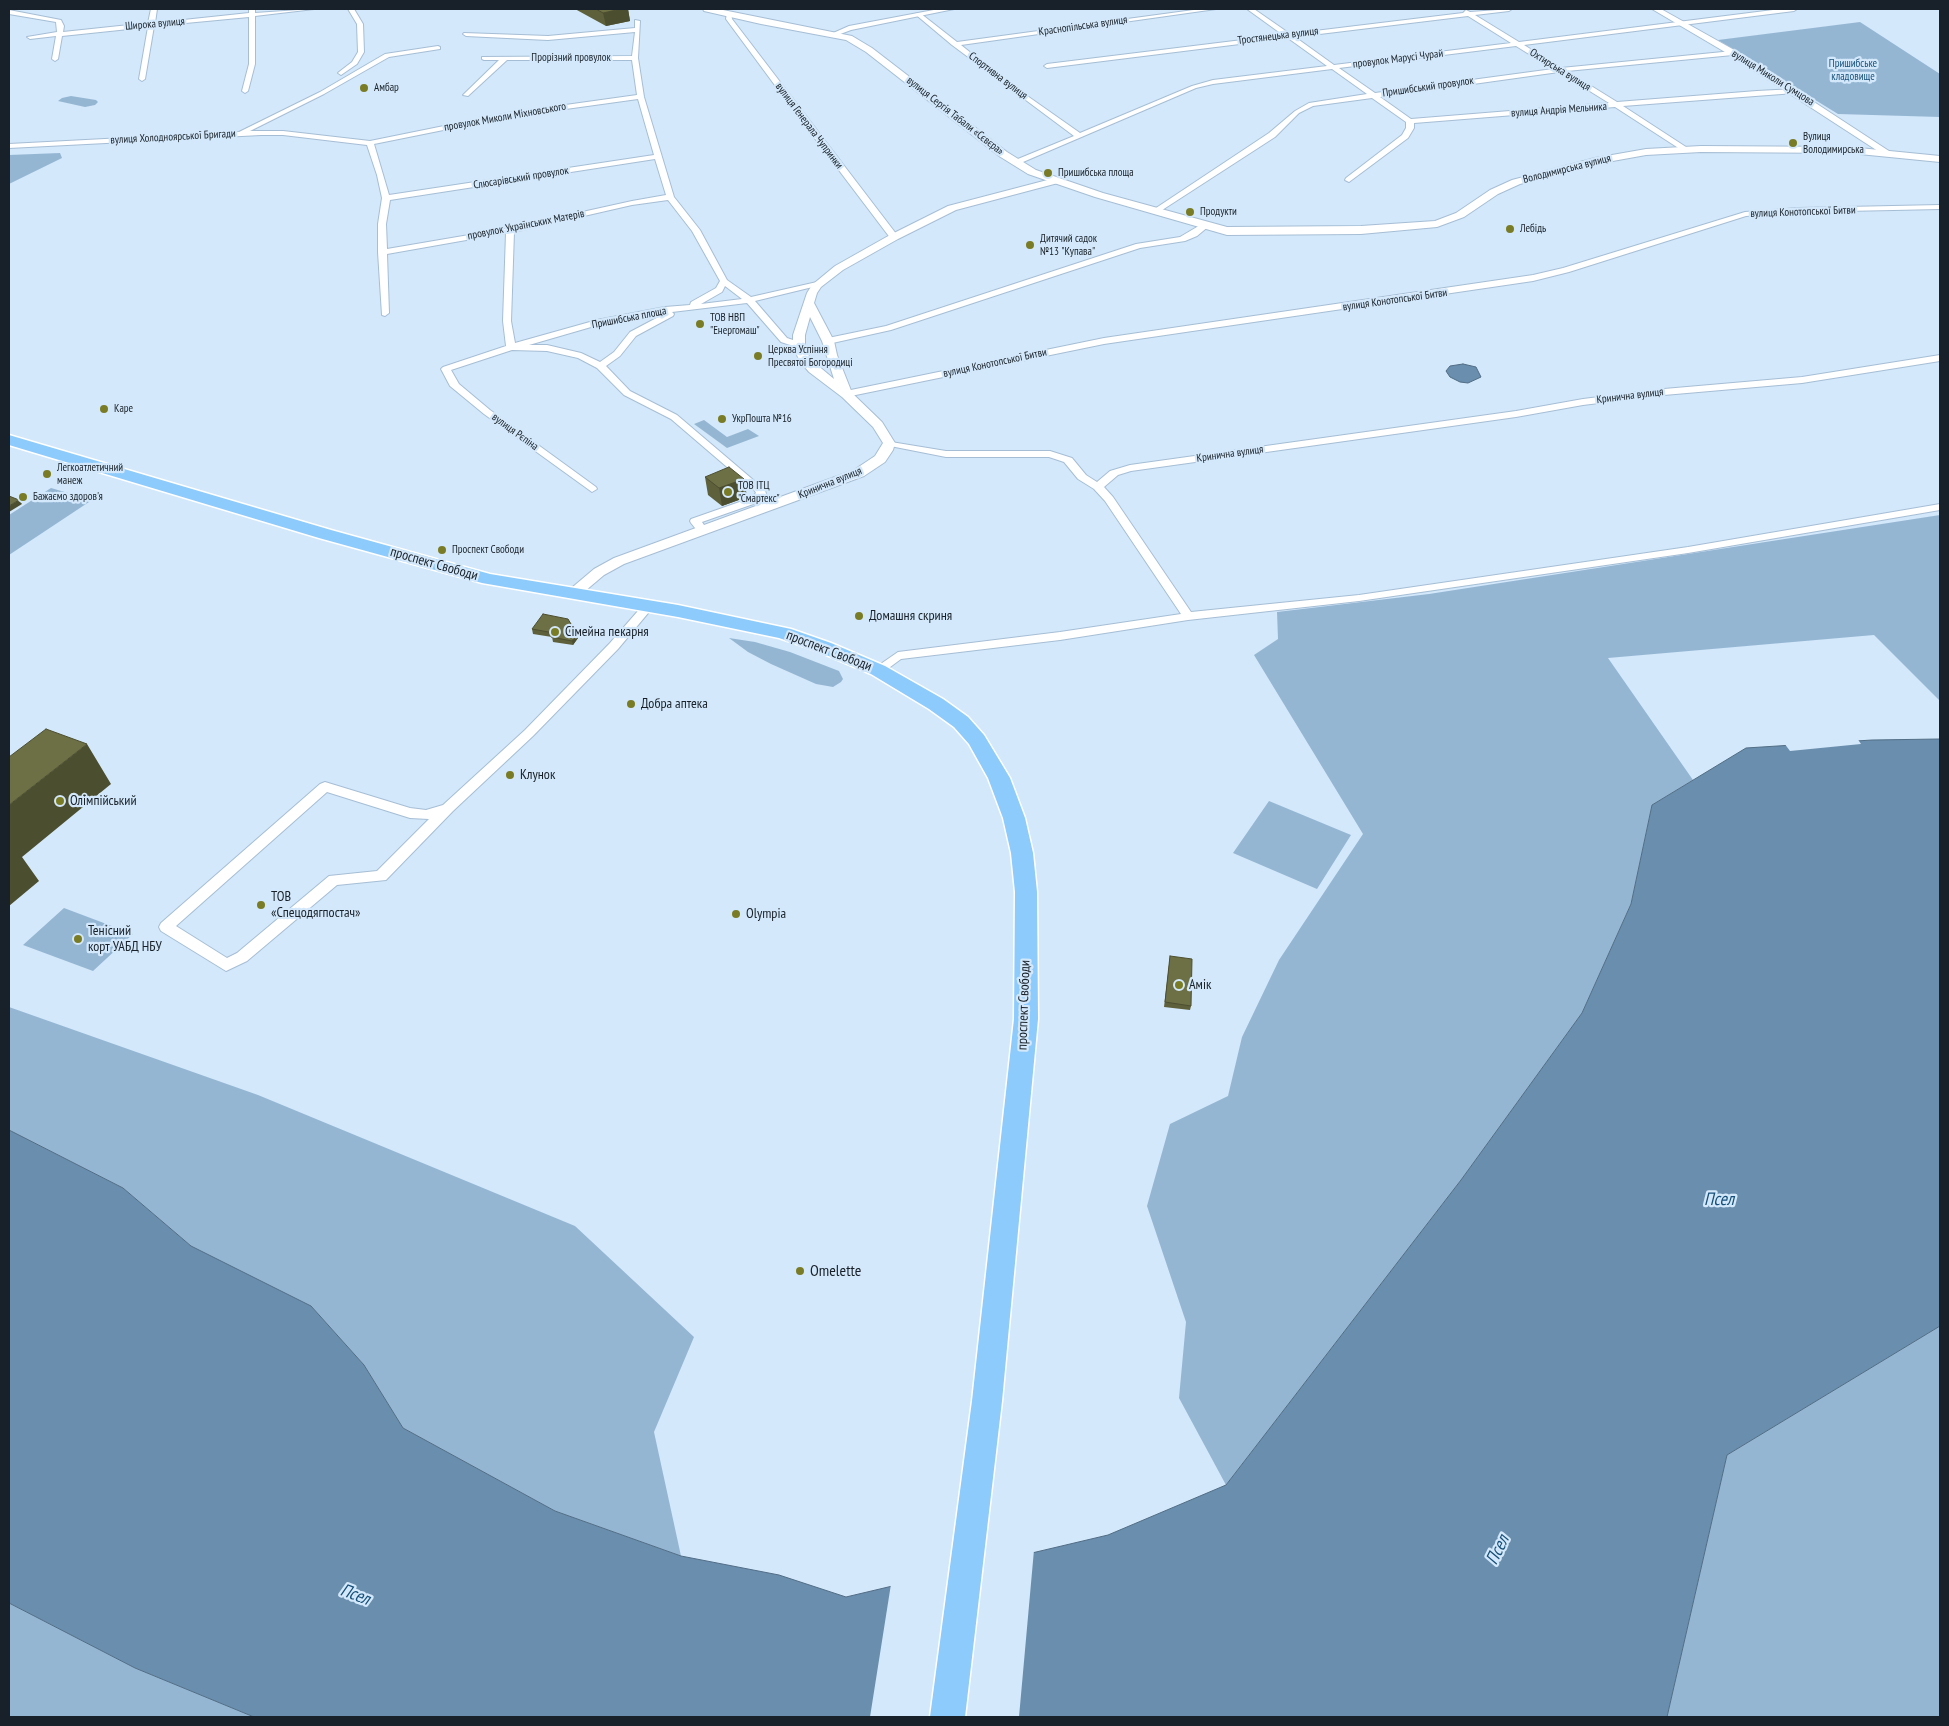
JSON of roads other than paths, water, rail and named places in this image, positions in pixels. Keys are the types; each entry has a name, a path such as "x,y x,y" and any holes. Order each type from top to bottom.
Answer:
{"main road":[{"name":"вулиця Сергія Табали «Сєвєра»","path":"707,9 835,34 861,45 1016,163 1055,181 1205,226"},
{"name":"Володимирська вулиця","path":"1205,226 1244,232 1361,230 1432,225 1452,219 1474,207 1494,192 1531,177 1616,156 1646,152 1683,149 1770,149 1887,153 1940,159"},
{"name":"проспект Свободи","path":"9,440 509,584 648,606 784,633 824,647 878,670 961,722 977,740 999,778 1014,818 1022,852 1026,892 1026,1019 987,1401 948,1717"}],"street":[{"path":"142,79 154,9"},
{"name":"Широка вулиця","path":"30,37 253,12 311,9"},
{"path":"322,93 317,90 355,63 361,52 360,24 351,9"},
{"path":"835,34 850,28 950,9"},
{"name":"Краснопільська вулиця","path":"954,44 1212,9"},
{"path":"1250,9 1410,121 1410,128 1404,136 1349,180"},
{"name":"Охтирська вулиця","path":"1461,9 1617,105 1683,149"},
{"name":"Тростянецька вулиця","path":"1047,66 1508,9"},
{"name":"вулиця Миколи Сумцова","path":"1656,9 1795,91 1887,153"},
{"name":"провулок Марусі Чурай","path":"1016,163 1202,84 1794,9"},
{"path":"9,12 58,21 61,26 58,33 55,59"},
{"path":"245,91 252,64 253,12"},
{"name":"вулиця Генерала Чупринки","path":"729,14 729,19 790,102 894,237"},
{"name":"Спортивна вулиця","path":"918,14 954,44 1079,136"},
{"path":"637,21 635,58 641,97 670,197 696,230 724,280 749,300 784,340 799,344"},
{"path":"517,28 524,36"},
{"path":"466,34 556,37 638,30"},
{"name":"вулиця Холодноярської Бригади","path":"9,146 238,134 322,93 387,54 438,48"},
{"name":"Пришибський провулок","path":"1156,212 1272,135 1303,108 1324,101 1558,70 1733,53"},
{"path":"466,95 506,57"},
{"name":"Прорізний провулок","path":"484,58 635,58"},
{"name":"вулиця Андрія Мельника","path":"1410,121 1795,91"},
{"name":"провулок Миколи Міхновського","path":"238,134 283,133 370,143 508,115 641,97"},
{"path":"370,143 381,175 386,198 382,224 385,313"},
{"name":"Слюсарівський провулок","path":"386,198 657,157"},
{"name":"Пришибська площа","path":"446,369 511,347 596,323 642,314 720,305 817,285 839,268 894,237 952,208 1055,181"},
{"name":"провулок Українських Матерів","path":"382,252 510,230 632,203 670,197"},
{"name":"вулиця Конотопської Битви","path":"846,394 1104,341 1533,278 1566,270 1745,214 1799,210 1940,207"},
{"path":"828,341 888,328 1139,246 1189,237 1205,226"},
{"path":"510,230 507,321 511,347 564,351 581,356 600,366 627,393 674,417 760,490 761,494 755,500 695,521 703,530"},
{"path":"600,366 617,354 633,334 719,290 724,280"},
{"path":"817,285 812,293 799,335 799,344 805,360 813,369 846,394 878,426 889,443 946,454 1050,454 1068,460 1082,477 1098,486 1109,499 1188,616"},
{"path":"810,303 828,341 831,355 846,394"},
{"name":"Кринична вулиця","path":"1098,486 1114,473 1130,468 1516,414 1583,402 1664,392 1802,380 1940,358"},
{"name":"вулиця Рєпіна","path":"446,369 455,386 592,489"},
{"name":"Кринична вулиця","path":"573,594 607,566 859,473 880,459 887,450 889,443"},
{"path":"878,670 898,656 1060,636 1188,616 1369,597 1688,550 1940,507"},
{"path":"448,808 426,815 410,813 326,787 166,928 226,965 242,957 334,880 381,876 448,808 529,732 614,646 648,606"}],"water":[{"path":"1463,364 1476,367 1481,377 1468,383 1460,382 1450,377 1446,371 1450,366"},
{"name":"Псел","path":"1940,739 1940,1326 1727,1455 1667,1717 254,1717 135,1668 9,1603 9,1130 123,1188 191,1246 311,1306 364,1365 403,1428 555,1511 681,1556 779,1575 846,1597 1108,1535 1226,1485 1461,1180 1582,1013 1631,904 1652,805 1746,748 1872,740"}],"place":[{"name":"Амбар","path":"364,88"},
{"name":"Вулиця Володимирська","path":"1793,143"},
{"name":"Пришибська площа","path":"1048,173"},
{"name":"Продукти","path":"1190,212"},
{"name":"Лебідь","path":"1510,229"},
{"name":"Дитячий садок №13 \"Купава\"","path":"1030,245"},
{"name":"ТОВ НВП \"Енергомаш\"","path":"700,324"},
{"name":"Церква Успіння Пресвятої Богородиці","path":"758,356"},
{"name":"Каре","path":"104,409"},
{"name":"УкрПошта №16","path":"722,419"},
{"name":"Легкоатлетичний манеж","path":"47,474"},
{"name":"ТОВ ІТЦ \"Смартекс\"","path":"728,492"},
{"name":"Бажаємо здоров'я","path":"23,497"},
{"name":"Проспект Свободи","path":"442,550"},
{"name":"Домашня скриня","path":"859,616"},
{"name":"Сімейна пекарня","path":"555,632"},
{"name":"Добра аптека","path":"631,704"},
{"name":"Клунок","path":"510,775"},
{"name":"Олімпійський","path":"60,801"},
{"name":"ТОВ «Спецодягпостач»","path":"261,905"},
{"name":"Olympia","path":"736,914"},
{"name":"Тенісний корт УАБД НБУ","path":"78,939"},
{"name":"Амік","path":"1179,985"},
{"name":"Omelette","path":"800,1271"}],"park label":[{"name":"Пришибське кладовище","path":"1853,70"}]}
